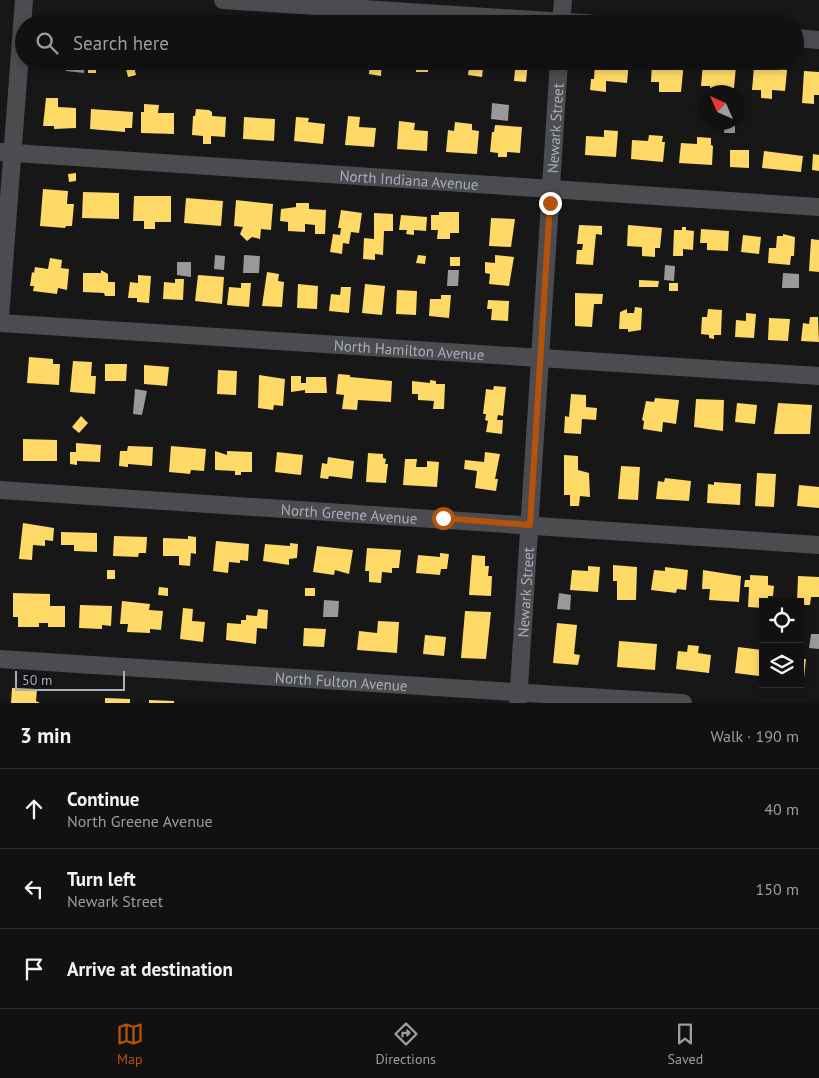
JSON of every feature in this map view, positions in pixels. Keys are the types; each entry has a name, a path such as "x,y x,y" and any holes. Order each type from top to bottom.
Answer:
{"street":[{"path":"22,15 24,0"},
{"path":"223,0 453,15"},
{"path":"562,15 563,0"},
{"path":"804,39 819,40"},
{"path":"0,317 6,153 16,70"},
{"name":"Newark Street","path":"519,697 558,70"},
{"name":"North Indiana Avenue","path":"6,153 819,207"},
{"name":"North Hamilton Avenue","path":"0,323 819,376"},
{"name":"North Greene Avenue","path":"0,490 819,545"},
{"name":"North Fulton Avenue","path":"0,659 519,697 683,703"}],"building: Homes":[{"path":"88,70 96,70 96,73 88,73"},
{"path":"126,70 135,70 136,75 128,77"},
{"path":"369,70 381,70 381,76 369,74"},
{"path":"416,70 428,70 428,72 416,72"},
{"path":"469,70 483,70 482,77 468,75"},
{"path":"515,70 527,70 526,82 514,81"},
{"path":"594,70 628,70 627,83 606,81 606,92 590,90 591,79 594,79"},
{"path":"652,70 683,70 681,92 659,92 659,82 651,82"},
{"path":"702,70 736,70 734,85 701,85"},
{"path":"754,70 787,70 785,91 772,90 772,99 761,98 761,90 752,90"},
{"path":"804,71 819,72 819,95 814,95 814,104 802,103"},
{"path":"46,98 58,98 58,107 76,108 76,128 54,129 54,126 43,126"},
{"path":"144,104 159,105 158,113 174,113 174,134 141,133 141,112 144,112"},
{"path":"91,109 133,112 132,128 125,128 125,132 90,129"},
{"path":"196,109 209,110 212,112 212,116 226,117 225,137 211,136 211,144 203,144 203,136 192,135 193,116 195,116"},
{"path":"348,116 360,117 359,127 376,128 374,147 345,145"},
{"path":"244,117 275,119 274,141 243,139"},
{"path":"296,117 309,118 308,122 325,124 323,144 294,141"},
{"path":"399,121 415,123 414,130 428,131 427,151 397,149"},
{"path":"455,122 472,124 472,130 479,131 477,154 446,152 448,130 454,131"},
{"path":"495,125 522,127 520,153 507,152 507,157 498,157 498,153 490,152 492,132 494,132"},
{"path":"604,130 618,131 616,157 585,155 586,136 604,137"},
{"path":"649,135 663,136 662,142 665,142 663,162 631,159 632,140 648,141"},
{"path":"697,137 711,138 711,145 713,146 712,165 679,163 681,143 697,144"},
{"path":"730,150 749,150 749,168 730,167"},
{"path":"764,151 803,156 801,172 762,168"},
{"path":"813,154 819,155 819,171 812,170"},
{"path":"76,173 76,181 69,182 68,174"},
{"path":"43,189 68,191 67,204 74,204 72,226 66,226 65,228 40,226"},
{"path":"83,192 119,193 119,219 82,218"},
{"path":"134,196 171,196 171,222 155,222 155,229 144,229 144,221 133,221"},
{"path":"186,198 223,201 221,226 184,223"},
{"path":"236,200 273,204 271,230 261,229 260,239 252,237 247,241 240,234 243,227 234,226"},
{"path":"296,203 309,203 309,209 326,210 325,234 315,234 315,225 305,224 305,232 288,231 288,222 280,221 281,209 296,207"},
{"path":"341,210 362,213 359,233 351,232 349,244 343,243 342,254 330,252 333,234 340,235 341,228 338,228"},
{"path":"439,212 459,212 459,233 450,233 450,239 437,239 438,230 431,230 431,215 439,215"},
{"path":"374,213 393,214 393,231 384,231 383,255 375,254 375,260 363,259 364,238 374,239"},
{"path":"401,215 427,217 426,231 414,230 414,235 406,234 407,230 399,230"},
{"path":"491,218 515,219 511,247 489,246"},
{"path":"579,225 602,226 602,235 596,234 593,265 576,264 577,250 582,250 583,244 577,244"},
{"path":"628,225 662,228 660,248 655,248 655,257 642,256 642,247 627,246"},
{"path":"682,227 686,227 686,230 694,231 693,250 683,249 683,256 673,256 674,230 682,230"},
{"path":"701,229 729,231 728,251 707,250 707,243 700,243"},
{"path":"783,234 795,237 794,256 791,256 790,265 768,263 769,248 776,248 777,236 783,236"},
{"path":"743,235 761,237 759,254 741,252"},
{"path":"811,239 819,240 819,272 809,271"},
{"path":"418,255 426,256 425,264 416,263"},
{"path":"495,255 514,257 509,286 489,284 490,274 485,273 485,262 495,263"},
{"path":"450,257 460,257 460,266 450,266"},
{"path":"50,258 62,260 61,268 69,269 67,290 58,288 57,294 33,291 34,286 30,286 32,272 34,273 35,267 48,269"},
{"path":"101,270 108,274 108,282 115,282 115,296 105,296 104,293 83,292 83,273 101,273"},
{"path":"267,272 279,274 278,281 284,282 282,307 262,306"},
{"path":"138,275 151,276 149,303 137,302 137,298 128,298 130,282 138,283"},
{"path":"198,275 224,277 222,304 195,301"},
{"path":"175,279 184,279 183,300 163,299 164,282 175,283"},
{"path":"639,280 659,281 658,287 639,287"},
{"path":"241,283 251,283 249,307 227,305 229,287 241,288"},
{"path":"669,283 678,283 678,291 669,291"},
{"path":"298,284 318,286 317,309 297,308"},
{"path":"365,284 385,286 382,315 362,313"},
{"path":"341,287 351,287 349,313 329,311 331,294 340,295"},
{"path":"397,290 417,291 416,315 396,314"},
{"path":"575,293 603,294 602,304 594,304 592,327 575,326"},
{"path":"441,295 451,295 449,318 429,316 430,299 441,299"},
{"path":"488,300 509,301 508,321 491,320 492,309 487,309"},
{"path":"635,307 642,308 641,330 628,332 628,329 619,329 620,312 627,309 627,313 634,313"},
{"path":"708,309 722,310 721,335 714,335 714,339 709,338 709,335 701,334 702,317 707,317"},
{"path":"746,313 756,314 754,338 735,337 736,320 746,321"},
{"path":"810,317 818,317 819,342 801,341 803,323 809,324"},
{"path":"769,318 790,319 788,341 768,340"},
{"path":"29,357 53,359 53,364 60,364 59,385 27,383"},
{"path":"73,361 92,362 91,376 96,376 95,394 70,392"},
{"path":"105,364 127,364 126,381 105,381"},
{"path":"144,365 169,367 167,386 144,384"},
{"path":"218,370 237,371 236,395 217,394"},
{"path":"338,374 392,381 391,402 358,400 357,410 342,409 344,395 336,394"},
{"path":"259,375 285,379 283,406 274,405 273,410 258,408"},
{"path":"291,376 301,376 301,383 306,383 306,377 326,377 327,393 305,393 305,390 291,392"},
{"path":"430,380 436,381 436,384 445,384 444,409 433,409 434,401 418,400 418,394 412,394 412,381 430,383"},
{"path":"494,386 506,387 503,416 498,415 497,420 503,420 502,434 486,432 488,421 485,420 486,414 483,414 486,389 493,390"},
{"path":"571,394 586,395 586,407 597,408 596,420 582,419 581,434 564,433 565,416 569,417"},
{"path":"655,398 679,400 676,424 663,422 662,432 643,429 644,421 642,420 646,401 654,402"},
{"path":"696,399 724,400 723,431 694,427"},
{"path":"737,403 757,405 755,424 735,422"},
{"path":"778,403 812,405 810,434 774,434"},
{"path":"81,416 88,423 79,433 72,427"},
{"path":"23,439 57,440 57,461 23,461"},
{"path":"76,443 101,445 100,462 77,461 77,465 70,464 70,452 76,452"},
{"path":"128,446 153,447 152,466 128,464 128,467 119,466 120,451 127,451"},
{"path":"171,446 206,449 204,471 191,470 190,474 169,472"},
{"path":"215,451 227,455 227,451 252,452 252,472 241,472 241,475 235,475 235,471 215,470"},
{"path":"277,452 303,455 301,475 275,472"},
{"path":"485,452 500,454 495,479 498,479 496,491 475,488 477,471 464,469 465,460 484,462"},
{"path":"368,453 383,454 383,458 386,459 385,464 388,464 386,483 366,482"},
{"path":"564,455 578,456 578,470 589,473 590,497 580,496 579,506 570,506 570,495 564,495"},
{"path":"328,457 354,461 352,479 329,476 328,479 320,478 322,463 327,464"},
{"path":"405,459 417,459 416,467 427,467 427,461 439,462 437,487 403,485"},
{"path":"621,466 640,467 638,500 618,499"},
{"path":"757,473 776,474 774,507 755,506"},
{"path":"665,478 691,481 689,501 656,499 658,481 664,482"},
{"path":"714,482 741,484 740,505 707,503 708,484 714,485"},
{"path":"799,485 819,487 819,508 797,506"},
{"path":"23,523 54,528 53,541 45,540 45,546 33,545 32,560 19,559"},
{"path":"61,532 97,533 97,552 74,551 74,545 61,545"},
{"path":"114,536 147,537 146,553 139,553 138,557 113,556"},
{"path":"188,536 196,537 196,554 191,553 190,566 179,565 179,556 163,556 163,538 188,539"},
{"path":"216,541 249,544 248,561 240,560 240,563 229,562 228,573 213,571"},
{"path":"290,543 298,544 297,558 289,559 289,565 263,561 265,544 290,546"},
{"path":"317,546 353,550 349,574 335,570 334,575 313,572"},
{"path":"367,548 401,550 399,568 392,568 392,573 382,572 381,583 369,582 369,571 365,571"},
{"path":"440,553 449,554 447,569 441,569 440,575 416,573 418,555 440,557"},
{"path":"472,555 485,556 485,566 489,566 488,576 492,576 491,596 469,595"},
{"path":"613,565 637,567 636,600 617,600 617,581 613,581"},
{"path":"588,566 600,567 598,592 570,590 572,570 588,571"},
{"path":"665,567 688,570 686,590 677,589 676,593 651,590 654,570 665,571"},
{"path":"107,570 115,570 115,579 107,579"},
{"path":"703,570 741,576 739,602 709,600 710,589 702,589"},
{"path":"750,575 768,576 768,585 774,586 773,596 759,598 759,608 748,607 749,587 744,587 745,580 750,580"},
{"path":"798,576 819,577 819,597 811,597 810,605 804,605 804,598 797,598"},
{"path":"159,587 168,588 168,596 158,595"},
{"path":"305,588 315,588 315,596 305,596"},
{"path":"13,593 50,594 50,606 65,606 65,627 48,627 48,623 39,623 39,627 18,627 18,617 13,617"},
{"path":"122,601 150,604 149,610 163,611 161,630 150,629 150,633 127,632 128,624 120,624"},
{"path":"80,605 112,606 111,626 102,625 102,629 79,628"},
{"path":"183,608 193,609 192,621 205,622 203,642 180,639"},
{"path":"258,609 268,610 267,629 257,628 256,644 226,640 227,623 241,624 241,620 246,620 246,615 257,616"},
{"path":"465,611 491,612 486,659 461,658"},
{"path":"378,621 399,622 397,653 357,650 359,631 377,633"},
{"path":"557,623 577,625 574,654 580,655 578,665 553,663"},
{"path":"304,628 326,629 324,647 303,646"},
{"path":"425,635 446,637 444,656 423,654"},
{"path":"619,641 657,644 655,670 617,667"},
{"path":"688,645 699,646 698,653 711,655 709,673 676,669 678,651 687,652"},
{"path":"738,647 759,650 759,676 735,673"},
{"path":"804,659 806,659 804,678"},
{"path":"12,688 37,689 36,701 40,703 11,703"},
{"path":"105,698 130,699 130,703 105,703"},
{"path":"149,700 174,701 174,703 149,703"}],"building: Industry":[{"path":"66,70 84,70 84,73"},
{"path":"492,103 509,105 508,121 491,119"},
{"path":"724,130 735,130 735,133 724,133"},
{"path":"215,255 225,256 224,270 214,269"},
{"path":"244,255 260,256 259,273 243,273"},
{"path":"177,262 191,262 191,277 177,275"},
{"path":"665,265 675,266 674,281 664,280"},
{"path":"448,270 459,270 458,286 447,286"},
{"path":"783,273 799,274 799,288 782,288"},
{"path":"135,389 147,391 142,415 133,414"},
{"path":"559,593 571,595 570,610 557,609"},
{"path":"324,600 339,601 338,617 323,617"},
{"path":"811,634 819,634 819,649 809,648"}],"route":[{"path":"443,518 530,525 550,203"}]}
